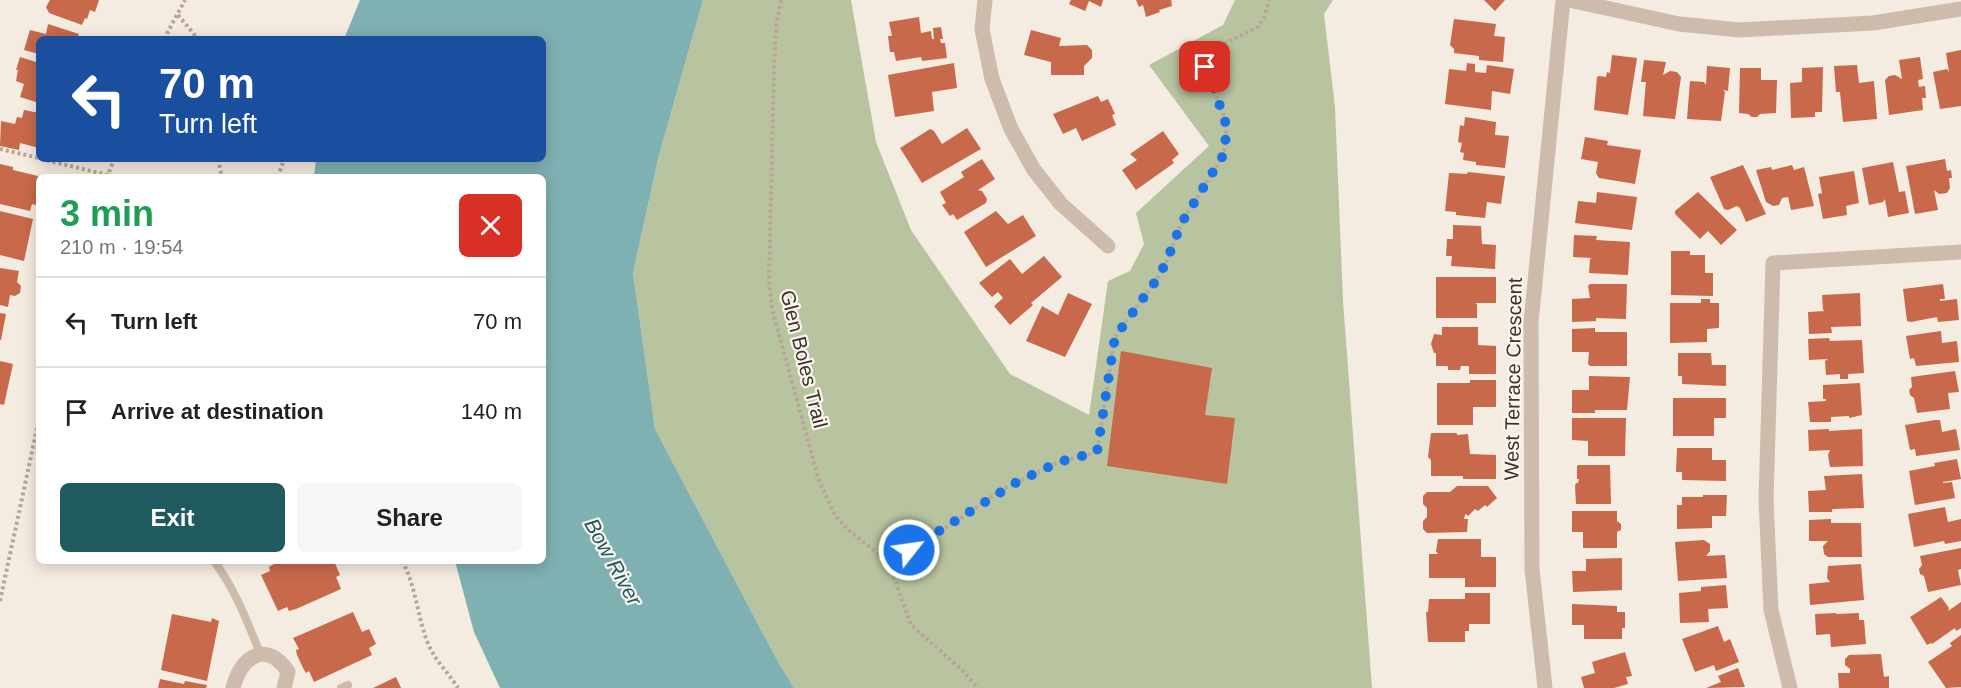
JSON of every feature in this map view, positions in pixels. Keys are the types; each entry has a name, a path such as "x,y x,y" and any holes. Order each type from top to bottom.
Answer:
{"street":[{"path":"985,0 982,28 992,79 1011,129 1034,170 1061,204 1108,246"},
{"name":"West Terrace Crescent","path":"1545,688 1532,569 1531,322 1563,0"},
{"path":"1569,0 1678,24 1739,30 1873,23 1961,9"},
{"path":"1790,688 1771,610 1766,500 1773,263 1961,252"},
{"path":"233,688 236,676 244,662 260,653 271,655 281,662 288,672 284,688"}],"lane":[{"path":"216,564 227,578 239,602 260,653"}],"path":[{"path":"166,36 185,0"},
{"name":"Glen Boles Trail","path":"780,0 774,70 769,280 772,309 819,481 827,500 835,515 848,530 888,561"},
{"path":"978,688 961,669 911,626 888,561 955,522 1003,489 1059,462 1097,452 1115,337 1155,282 1166,263 1181,224 1224,154 1225,119 1205,67 1209,55 1216,48 1258,27 1264,18 1269,0"},
{"path":"178,15 196,36"},
{"path":"0,149 36,158"},
{"path":"52,162 99,174"},
{"path":"0,601 36,433"},
{"path":"403,564 414,593 427,642 438,663 458,688"}],"green space":[{"path":"703,0 851,0 876,142 911,230 1010,374 1089,415 1108,281 1130,271 1144,244 1136,213 1209,146 1149,65 1223,25 1235,0 1333,0 1324,14 1335,107 1343,301 1372,688 794,688 655,429 633,273 659,155"}],"water":[{"name":"Bow River","path":"360,0 703,0 659,155 633,273 655,429 794,688 500,688 474,632 456,564 546,564 546,174 314,174 316,162 546,162 546,36 345,36"}],"building":[{"path":"50,0 99,0 95,12 90,10 82,25 49,13 46,7"},
{"path":"1071,0 1103,0 1101,7 1089,1 1085,11 1069,4"},
{"path":"1136,0 1171,0 1172,6 1146,17 1143,5 1139,7"},
{"path":"1484,0 1505,0 1495,11"},
{"path":"919,17 921,33 931,31 932,39 934,39 933,28 941,27 943,39 940,39 941,43 945,43 947,58 922,61 921,57 896,61 894,52 890,52 888,36 892,36 889,22"},
{"path":"1454,19 1496,24 1494,36 1505,37 1503,62 1479,60 1479,56 1454,53 1450,45"},
{"path":"48,24 79,34 78,36 36,36 36,53 24,50 30,30 46,34"},
{"path":"1031,30 1061,38 1059,46 1087,45 1092,50 1092,58 1084,66 1084,75 1051,75 1051,62 1024,55"},
{"path":"1961,50 1961,106 1940,109 1933,72 1947,69 1949,72 1946,53"},
{"path":"1612,55 1637,58 1628,115 1594,110 1597,77 1606,77 1607,72 1610,73"},
{"path":"20,57 36,62 36,102 20,97 24,84 16,81 18,70 16,70"},
{"path":"1920,57 1923,79 1918,80 1919,87 1925,86 1926,98 1922,98 1923,110 1889,115 1885,80 1895,75 1902,79 1899,60"},
{"path":"1644,60 1666,62 1663,75 1670,71 1677,72 1681,77 1675,119 1643,116 1646,82 1641,82"},
{"path":"954,63 957,88 932,92 934,111 895,117 888,75"},
{"path":"1467,63 1475,64 1475,72 1486,73 1487,65 1514,69 1510,94 1492,91 1491,110 1445,104 1449,69 1466,71"},
{"path":"1857,65 1859,83 1874,81 1877,119 1843,122 1840,92 1836,92 1834,66"},
{"path":"1707,66 1730,68 1728,91 1723,90 1725,92 1721,121 1687,119 1690,81 1704,82 1706,85"},
{"path":"1823,67 1822,112 1815,112 1815,117 1791,118 1790,83 1802,82 1802,68"},
{"path":"1740,68 1761,68 1761,80 1777,80 1776,113 1752,117 1739,113"},
{"path":"1098,96 1101,102 1108,99 1115,114 1112,115 1116,125 1082,141 1076,128 1063,134 1053,114"},
{"path":"24,110 36,112 36,147 20,143 19,150 0,146 1,121 15,124 17,117 22,118"},
{"path":"1465,117 1496,122 1495,135 1509,136 1505,168 1476,165 1476,162 1463,160 1464,153 1460,152 1462,143 1458,142 1460,125 1464,126"},
{"path":"967,128 981,149 922,183 900,148 930,129 934,131 942,144"},
{"path":"1163,131 1179,154 1172,160 1174,163 1136,190 1122,170 1137,160 1130,154"},
{"path":"1585,137 1608,141 1607,145 1641,150 1635,184 1599,178 1596,173 1598,162 1581,159"},
{"path":"982,159 995,179 978,190 982,191 987,199 986,203 957,220 953,214 950,216 942,205 946,203 940,192 964,177 961,172"},
{"path":"1945,159 1947,171 1951,170 1952,178 1949,178 1950,188 1947,193 1939,194 1934,190 1938,210 1915,214 1906,166"},
{"path":"1893,162 1899,192 1905,191 1909,213 1888,217 1885,199 1883,202 1869,205 1862,168"},
{"path":"0,164 36,176 36,205 32,204 30,211 0,204"},
{"path":"1743,165 1766,214 1746,222 1737,206 1728,210 1724,209 1710,177"},
{"path":"1792,165 1794,170 1804,167 1814,206 1791,210 1788,197 1782,198 1779,205 1773,206 1766,202 1756,170 1771,167 1772,170"},
{"path":"1854,171 1859,203 1846,206 1847,215 1823,219 1818,194 1822,193 1819,177"},
{"path":"1468,172 1505,176 1501,204 1487,202 1485,218 1456,215 1456,212 1445,211 1449,173 1467,174"},
{"path":"1597,192 1637,197 1632,230 1575,223 1578,201 1596,203"},
{"path":"1698,192 1737,230 1721,245 1708,231 1700,239 1675,214 1675,211"},
{"path":"0,211 33,219 24,261 0,255"},
{"path":"996,211 1008,224 1023,215 1036,236 986,267 964,232"},
{"path":"1453,225 1481,226 1482,244 1496,245 1495,269 1451,266 1452,256 1446,256 1447,239 1453,239"},
{"path":"1574,235 1597,236 1596,240 1630,242 1628,275 1589,273 1592,258 1573,257"},
{"path":"1671,251 1690,251 1690,255 1705,255 1705,273 1713,273 1713,296 1671,295"},
{"path":"1044,256 1062,277 1031,303 1033,305 1010,325 994,306 1003,298 998,292 992,297 979,283 1010,259 1022,274"},
{"path":"0,268 19,271 17,282 21,286 20,293 15,296 10,295 8,307 0,305"},
{"path":"1436,277 1496,277 1496,303 1475,303 1477,304 1477,318 1436,318"},
{"path":"1590,284 1627,284 1626,319 1596,318 1596,321 1572,322 1572,299 1590,298 1588,286"},
{"path":"1943,284 1945,299 1940,299 1940,301 1957,299 1959,320 1938,322 1937,317 1907,321 1903,289"},
{"path":"1068,293 1092,304 1065,357 1026,341 1042,306 1058,315"},
{"path":"1860,293 1861,326 1831,327 1832,333 1809,334 1808,312 1825,311 1822,295"},
{"path":"1701,299 1710,299 1710,303 1719,303 1719,328 1707,329 1707,342 1670,343 1670,303 1701,303"},
{"path":"0,313 6,314 1,340 0,340"},
{"path":"1442,327 1478,327 1478,345 1496,346 1496,374 1469,374 1469,366 1461,366 1460,370 1448,370 1448,366 1436,366 1436,353 1431,344 1434,334 1442,335"},
{"path":"1595,328 1595,332 1627,332 1627,366 1590,366 1588,364 1589,352 1572,352 1572,329"},
{"path":"1941,331 1942,343 1957,341 1959,362 1916,366 1914,358 1910,359 1906,336"},
{"path":"1829,338 1830,341 1862,340 1864,373 1848,374 1848,379 1840,379 1840,374 1826,375 1825,361 1828,359 1809,360 1808,339"},
{"path":"1121,351 1212,368 1205,415 1235,418 1227,484 1107,466"},
{"path":"1678,353 1711,353 1712,365 1726,365 1726,386 1682,384 1682,376 1678,376"},
{"path":"0,361 13,364 4,405 0,404"},
{"path":"1955,371 1959,392 1948,393 1950,409 1917,413 1914,398 1910,395 1909,390 1912,387 1911,377"},
{"path":"1589,376 1630,377 1627,410 1572,413 1572,390 1589,390"},
{"path":"1470,380 1496,380 1496,407 1473,407 1473,425 1437,425 1437,383 1470,383"},
{"path":"1860,383 1862,415 1849,418 1849,416 1831,417 1831,422 1810,422 1808,402 1826,401 1823,399 1823,385"},
{"path":"1673,398 1726,398 1726,418 1714,418 1714,436 1673,436"},
{"path":"1572,418 1626,418 1625,456 1588,456 1588,441 1572,440"},
{"path":"1940,420 1942,432 1956,429 1960,450 1916,456 1915,449 1910,450 1905,425"},
{"path":"1829,429 1829,431 1862,429 1863,466 1830,467 1828,455 1830,450 1809,451 1808,430"},
{"path":"1431,433 1468,434 1470,454 1496,455 1496,479 1431,476 1431,460 1428,457"},
{"path":"1677,448 1712,448 1712,460 1726,460 1726,481 1682,480 1682,472 1676,472"},
{"path":"1957,459 1961,479 1943,482 1952,482 1955,498 1915,505 1909,471"},
{"path":"1610,465 1611,504 1576,504 1575,486 1579,479 1577,479 1577,466"},
{"path":"1862,474 1864,508 1809,512 1808,491 1826,490 1824,476"},
{"path":"1457,486 1488,486 1497,498 1487,507 1485,505 1478,511 1475,509 1468,516 1465,515 1464,519 1468,519 1467,532 1427,533 1423,529 1427,508 1423,504 1423,496 1427,492 1450,492"},
{"path":"1703,495 1727,495 1726,516 1712,516 1712,528 1677,529 1677,505 1682,505 1682,497 1703,497"},
{"path":"1945,507 1948,522 1961,519 1961,541 1945,544 1944,541 1914,547 1908,514"},
{"path":"1572,511 1617,511 1617,521 1621,524 1621,530 1617,532 1617,548 1583,548 1583,532 1572,532"},
{"path":"1831,519 1831,523 1861,523 1862,557 1828,557 1824,554 1823,546 1828,541 1809,541 1809,520"},
{"path":"1438,539 1481,539 1481,557 1496,557 1496,587 1465,587 1465,578 1429,578 1429,554 1438,554 1436,551"},
{"path":"1704,540 1710,544 1710,551 1706,556 1725,555 1727,578 1678,581 1675,542"},
{"path":"1961,548 1961,569 1958,570 1961,585 1928,592 1924,576 1920,574 1919,569 1922,565 1920,556"},
{"path":"1622,558 1622,590 1573,592 1572,571 1586,571 1586,559"},
{"path":"274,564 335,564 340,575 336,577 341,589 296,609 289,611 287,607 278,611 261,575 270,571 269,567"},
{"path":"1861,564 1864,600 1810,605 1809,584 1830,582 1827,578 1828,566"},
{"path":"1726,585 1728,608 1708,609 1709,622 1680,623 1679,593 1701,591 1701,587"},
{"path":"1465,593 1490,593 1490,624 1469,624 1469,631 1465,631 1465,642 1428,642 1426,612 1428,612 1429,599 1465,599"},
{"path":"1941,597 1949,608 1948,611 1961,602 1961,628 1956,631 1955,628 1927,645 1910,617"},
{"path":"1572,604 1617,606 1617,612 1625,612 1622,639 1584,639 1584,625 1572,625"},
{"path":"353,612 362,632 369,629 376,644 369,648 372,655 314,682 309,671 306,673 303,668 297,655 296,650 299,649 293,638"},
{"path":"1859,613 1859,620 1864,620 1866,644 1831,647 1830,634 1816,635 1815,614"},
{"path":"172,614 211,622 212,618 219,621 207,681 161,670"},
{"path":"1718,626 1724,642 1730,639 1739,662 1716,671 1714,665 1695,672 1682,639"},
{"path":"1961,635 1961,687 1946,688 1928,662 1952,646 1950,643"},
{"path":"1625,652 1632,676 1626,677 1628,684 1614,688 1584,688 1581,677 1595,673 1592,662"},
{"path":"1881,654 1884,677 1889,676 1889,688 1839,688 1838,673 1850,673 1850,669 1845,665 1845,659 1849,655"},
{"path":"1738,668 1745,687 1706,688 1721,682 1718,676"},
{"path":"396,677 401,688 373,688"},
{"path":"160,679 184,684 185,681 207,685 206,688 158,688"}],"route":[{"path":"909,550 1003,489 1059,462 1097,452 1115,337 1155,282 1166,263 1181,224 1224,154 1225,119 1205,67"}]}
